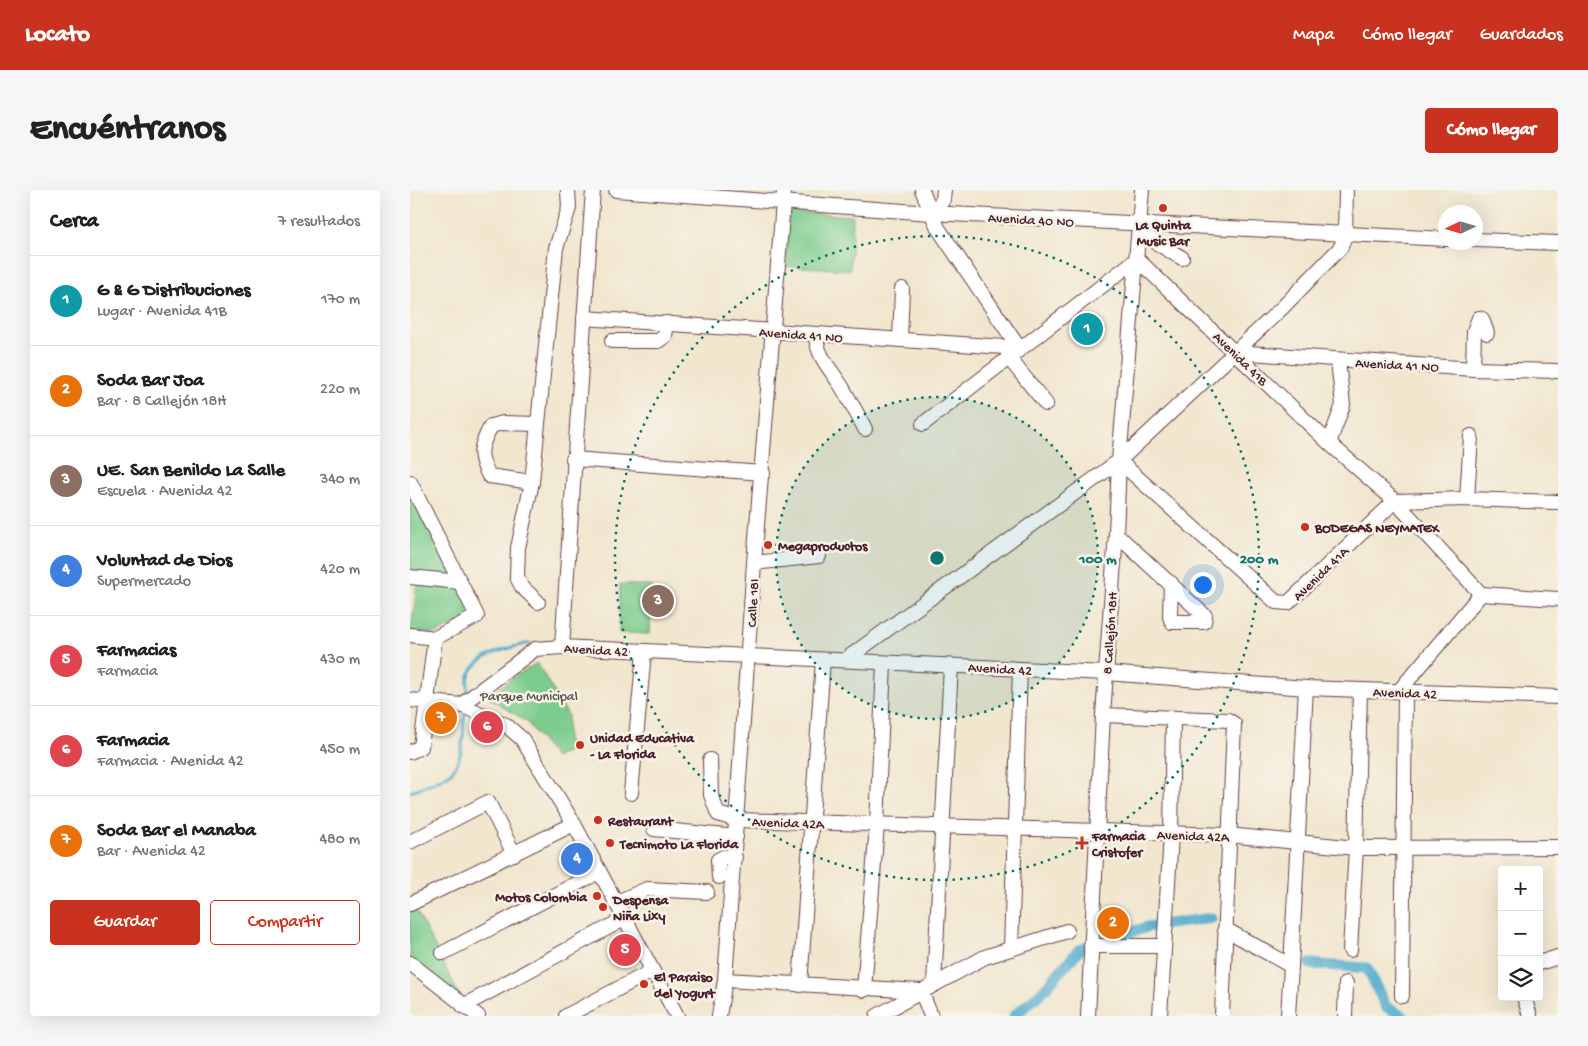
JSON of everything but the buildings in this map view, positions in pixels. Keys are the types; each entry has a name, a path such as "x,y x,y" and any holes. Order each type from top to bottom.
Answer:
{"street":[{"path":"538,602 522,586 517,577 518,548 532,482 556,248 569,208 568,190"},
{"path":"562,647 573,459 593,190"},
{"name":"Avenida 40 NO","path":"616,190 783,197 931,213 1438,239"},
{"path":"922,190 938,228 1046,404"},
{"path":"931,213 943,200 944,190"},
{"name":"8 Callejón 18H","path":"1088,1016 1103,715 1116,534 1119,461 1142,190"},
{"path":"845,660 1119,461 1235,352 1336,253 1345,235 1346,190"},
{"name":"Calle 18I","path":"721,1015 735,857 754,563 763,473 783,197"},
{"path":"1140,225 1150,239 1182,258"},
{"path":"1483,240 1558,243"},
{"path":"923,424 1013,352 1137,259"},
{"name":"Avenida 41B","path":"1137,259 1329,443 1395,501 1481,594"},
{"path":"900,340 902,289"},
{"name":"Avenida 41 NO","path":"584,318 900,340 1013,352"},
{"path":"1473,368 1474,331 1479,318 1482,319 1487,334"},
{"path":"612,341 658,341 665,336 667,323"},
{"path":"816,335 816,344 826,364 852,403 865,429"},
{"name":"Avenida 41 NO","path":"1235,352 1473,368 1558,371"},
{"path":"1329,443 1343,405 1338,360"},
{"path":"532,482 489,476 481,462 481,444 491,426 503,423 537,424"},
{"path":"1467,499 1471,436"},
{"path":"573,459 763,473"},
{"name":"Avenida 41A","path":"1119,461 1276,602 1283,604 1288,603 1395,501"},
{"path":"410,482 477,616 435,638 410,635"},
{"path":"1395,501 1467,499 1558,502"},
{"path":"1116,534 1171,584"},
{"path":"754,563 819,556"},
{"path":"410,577 460,582"},
{"path":"1402,996 1404,849 1402,691 1481,594 1558,599"},
{"path":"410,752 421,747 435,638"},
{"name":"Avenida 42","path":"461,705 536,650 562,647 1106,673 1360,691 1558,697"},
{"path":"631,792 644,652"},
{"path":"800,985 823,660"},
{"path":"864,990 878,825 884,663"},
{"path":"934,984 951,666"},
{"path":"1011,949 1020,669"},
{"path":"1288,1016 1306,688"},
{"path":"1350,950 1356,848 1360,691"},
{"path":"410,700 461,705 506,725 522,739 574,824 677,1016"},
{"path":"1103,715 1228,720 1234,724 1222,1016"},
{"path":"1160,1016 1171,834 1172,718"},
{"path":"710,760 713,806 718,814 737,820"},
{"path":"410,842 488,802 514,854"},
{"name":"Avenida 42A","path":"737,820 1228,835 1297,844 1356,848 1558,847"},
{"path":"410,904 574,824"},
{"path":"654,829 736,837"},
{"path":"719,877 718,860 723,857 735,857"},
{"path":"443,952 599,872"},
{"path":"615,903 647,889 707,892"},
{"path":"464,1006 624,919"},
{"path":"1225,929 1291,966"},
{"path":"877,1016 985,957 1066,931"},
{"path":"1091,946 1164,946"},
{"path":"1543,962 1558,956"},
{"path":"410,963 478,1016"},
{"path":"566,1016 652,971"},
{"path":"725,980 864,990 921,991"},
{"path":"1345,1016 1346,983"},
{"path":"921,991 931,1016"},
{"path":"1525,1001 1530,1016"}],"green space":[{"path":"789,212 853,216 850,270 786,266"},
{"path":"410,486 475,616 435,634 411,631 418,575 410,574"},
{"path":"620,584 652,586 650,634 619,633"},
{"name":"Parque Municipal","path":"537,663 568,715 567,739 572,749 555,758 527,722 488,697 511,679"},
{"path":"414,906 464,1004 410,960 410,908"}],"waterway":[{"path":"467,695 468,679 477,664 503,650 530,643"},
{"path":"410,792 445,777 454,768 461,753 465,711"},
{"path":"1014,1016 1043,991 1079,950 1147,927 1212,918"},
{"path":"1310,964 1367,968 1386,1007 1403,1016"}],"place":[{"name":"La Quinta Music Bar","path":"1163,208"},
{"name":"G & G Distribuciones","path":"1087,329"},
{"name":"BODEGAS NEYMATEX","path":"1305,527"},
{"name":"Megaproductos","path":"768,545"},
{"name":"UE. San Benildo La Salle","path":"658,601"},
{"name":"Soda Bar el Manaba","path":"441,718"},
{"name":"Farmacia","path":"487,727"},
{"name":"Unidad Educativa - La Florida","path":"580,745"},
{"name":"Restaurant","path":"598,820"},
{"name":"Tecnimoto La Florida","path":"610,843"},
{"name":"Farmacia Cristofer","path":"1082,843"},
{"name":"Voluntad de Dios","path":"577,859"},
{"name":"Motos Colombia","path":"597,896"},
{"name":"Despensa Niña Lixy","path":"603,907"},
{"name":"Soda Bar Joa","path":"1113,923"},
{"name":"Farmacias","path":"625,950"},
{"name":"El Paraiso del Yogurt","path":"644,984"}]}
